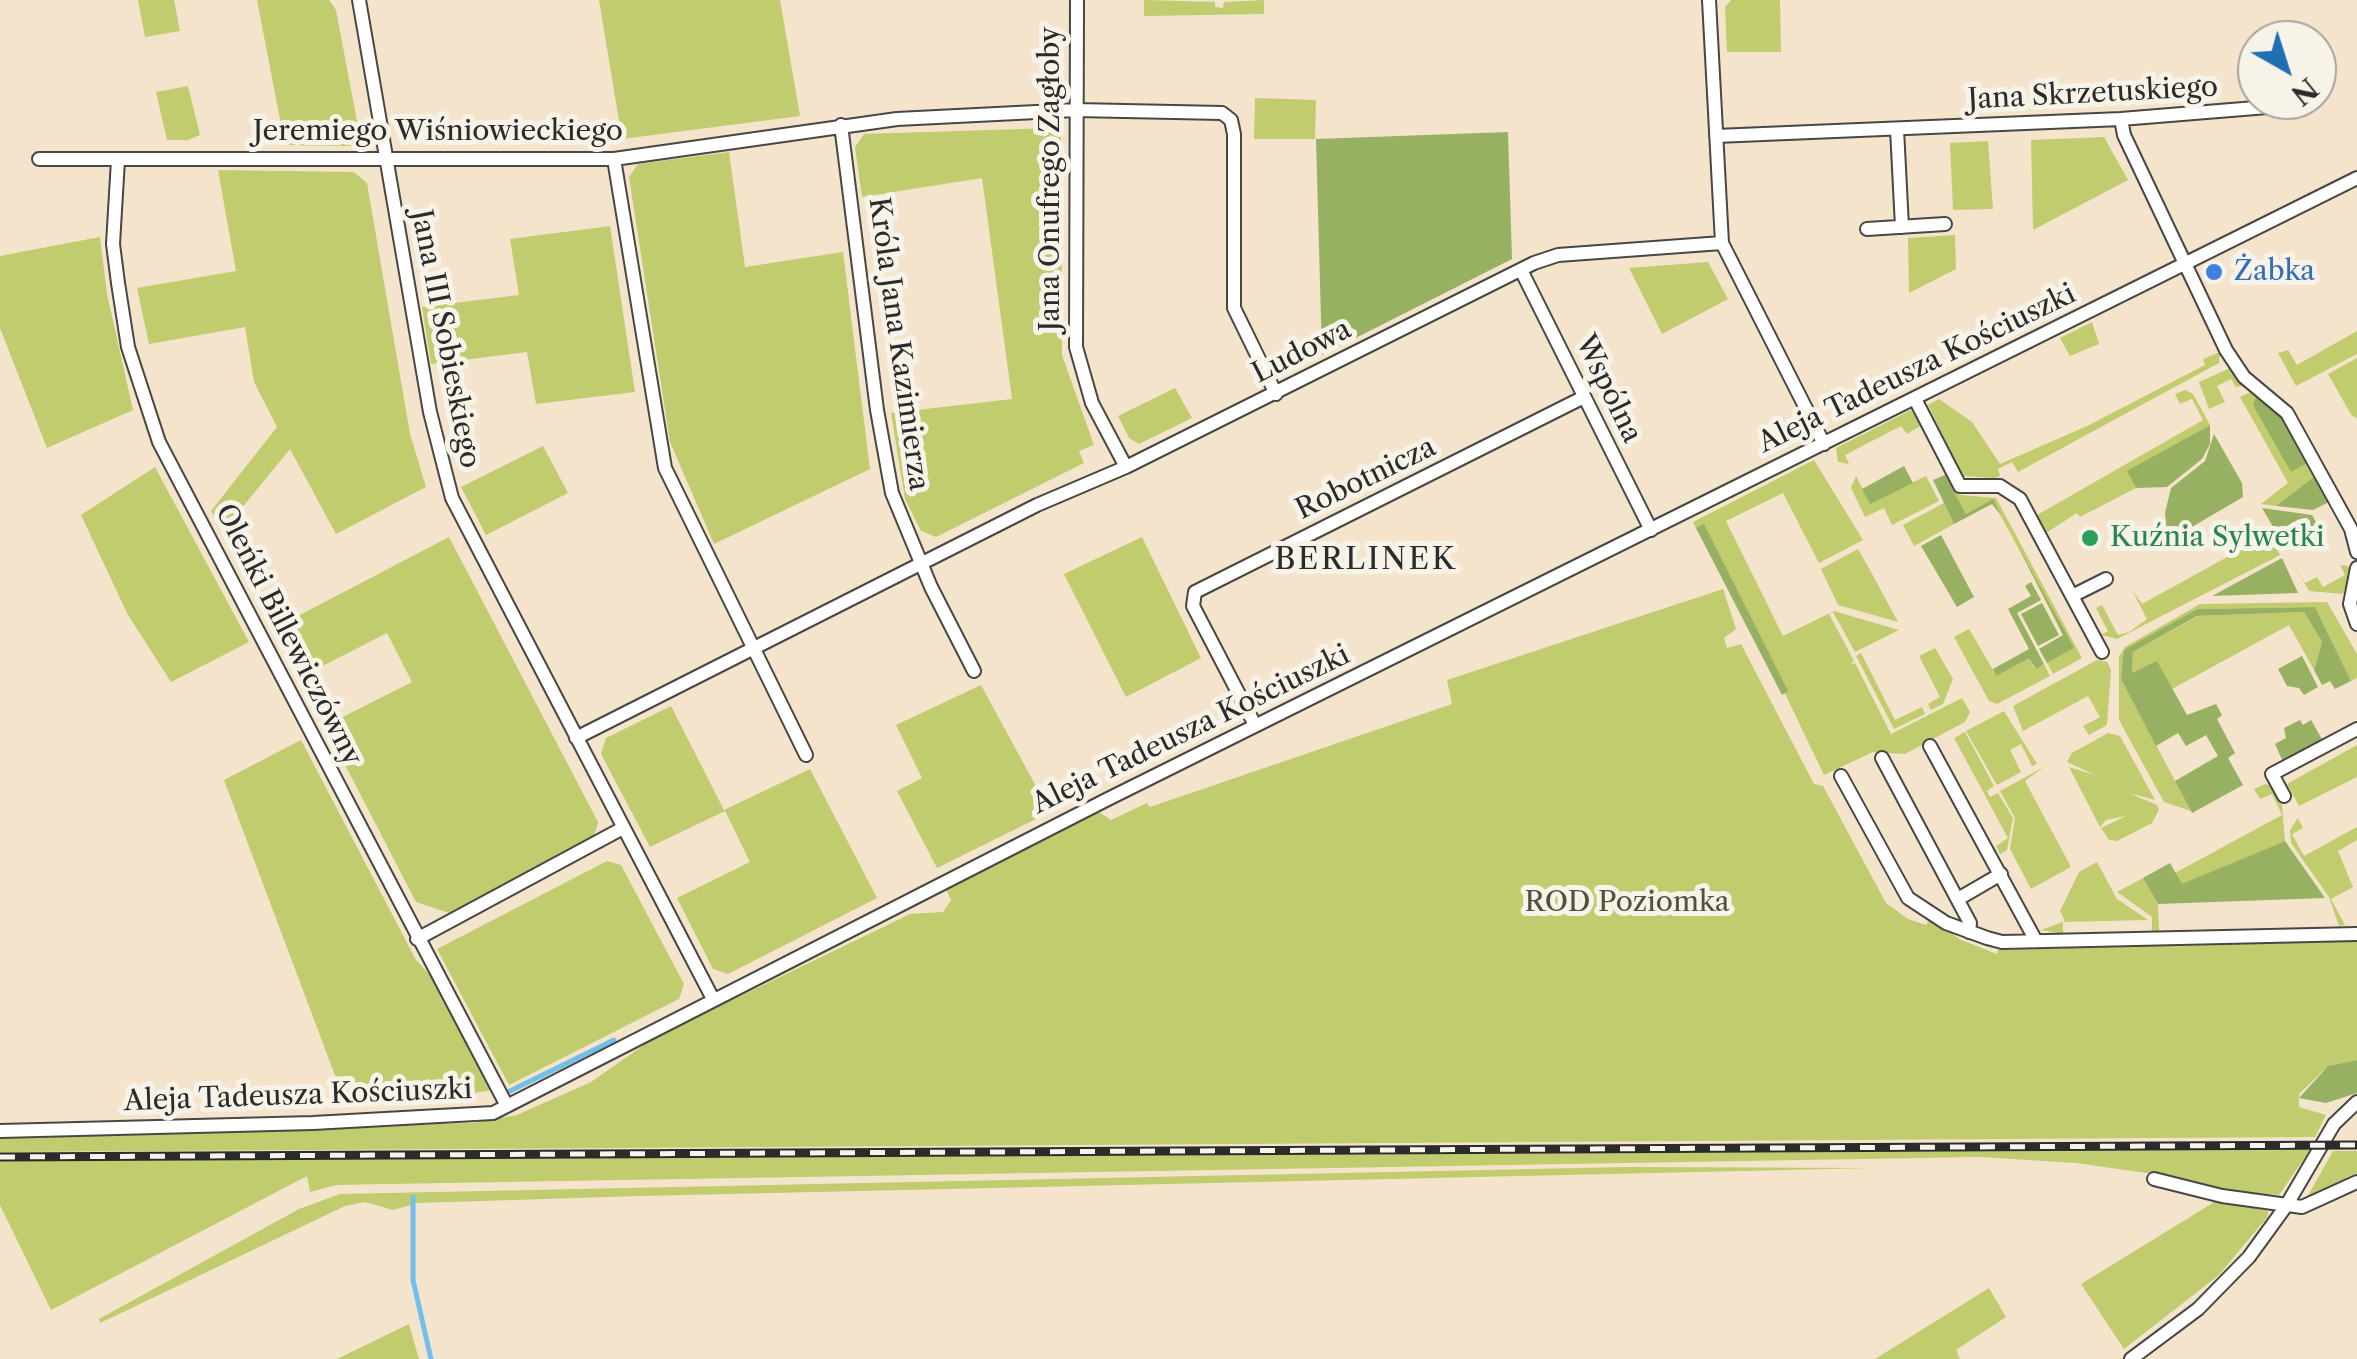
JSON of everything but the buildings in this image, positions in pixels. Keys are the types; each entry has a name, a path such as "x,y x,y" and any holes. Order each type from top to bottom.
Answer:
{"street":[{"name":"Jana III Sobieskiego","path":"359,0 438,457 452,498 712,1000"},
{"name":"Jana Onufrego Zagłoby","path":"1077,0 1076,347 1092,403 1126,467"},
{"path":"1709,0 1722,243 1824,444"},
{"name":"Jeremiego Wiśniowieckiego","path":"39,159 614,159 842,125 1076,110 1215,112 1231,120 1234,308 1276,394"},
{"name":"Jana Skrzetuskiego","path":"1716,136 2121,119 2237,110"},
{"path":"2121,119 2124,135 2234,365 2287,413 2348,525 2357,552"},
{"name":"Króla Jana Kazimierza","path":"842,125 887,473 900,520 921,564"},
{"path":"1896,129 1902,227"},
{"path":"614,159 665,468 806,755"},
{"name":"Oleńki Billewiczówny","path":"118,160 113,244 128,347 146,409 417,939 507,1106"},
{"name":"Aleja Tadeusza Kościuszki","path":"0,1131 481,1116 507,1106 1255,725 2357,178"},
{"path":"1867,228 1945,224"},
{"name":"Ludowa","path":"576,738 1037,504 1126,467 1521,270 1558,255 1722,243"},
{"name":"Wspólna","path":"1521,270 1650,530"},
{"name":"Robotnicza","path":"1255,725 1193,606 1195,592 1584,397"},
{"path":"1915,399 1960,486 2000,486 2014,492 2102,652"},
{"path":"921,564 974,670"},
{"path":"2357,568 2350,604 2357,624"},
{"path":"2072,596 2106,579"},
{"path":"2284,796 2272,774 2357,729"},
{"path":"1930,746 2036,941"},
{"path":"1882,758 1958,899 1970,923 1969,932"},
{"path":"1841,776 1908,898 1969,932 2002,942 2357,934"},
{"path":"417,939 622,828"},
{"path":"1958,899 2001,874"},
{"path":"2131,1359 2223,1284 2286,1206 2334,1124 2357,1102"},
{"path":"2154,1179 2286,1206 2317,1204 2357,1182"}],"green space":[{"path":"138,0 174,0 180,31 145,37"},
{"path":"257,0 329,0 336,10 360,137 351,146 285,145"},
{"path":"599,0 780,0 800,116 622,139"},
{"path":"1144,0 1215,2 1215,7 1223,8 1224,2 1264,0 1264,14 1144,16"},
{"path":"1731,0 1780,0 1781,52 1727,52 1725,7"},
{"path":"188,86 200,135 188,140 167,140 156,92"},
{"path":"1255,98 1316,100 1315,139 1254,139"},
{"path":"1052,128 1061,137 1062,355 1094,445 1079,451 1084,463 936,537 921,531 905,499 891,413 1012,399 982,178 862,197 855,147 864,134"},
{"path":"1508,132 1512,259 1322,355 1316,139"},
{"path":"2104,137 2128,180 2033,230 2031,140"},
{"path":"1988,141 1993,209 1953,210 1950,143"},
{"path":"729,152 745,267 843,252 870,469 714,544 670,442 629,177 638,164"},
{"path":"218,170 354,172 367,183 410,434 426,487 336,534 290,449 223,531 211,511 277,427 254,382 245,327 149,344 137,288 236,271"},
{"path":"610,226 635,392 536,404 527,352 431,364 422,307 519,295 510,239"},
{"path":"1955,235 1956,269 1909,293 1908,238"},
{"path":"100,237 107,294 133,410 47,448 0,328 0,256"},
{"path":"1708,262 1728,299 1662,334 1629,268"},
{"path":"2092,322 2099,344 2070,356 2060,338"},
{"path":"2357,331 2357,354 2296,386 2278,353 2288,350 2297,365"},
{"path":"2220,352 2219,363 2018,472 2012,462 1998,469 2000,476 1995,478 1963,476 1928,405 1939,399 1972,422 2000,464 2087,426 2205,365 2203,359"},
{"path":"2357,358 2357,418 2352,416 2328,374"},
{"path":"2230,368 2244,386 2236,387 2231,379 2217,386 2225,402 2209,409 2199,382"},
{"path":"1175,388 1192,418 1139,444 1129,438 1118,416"},
{"path":"2185,390 2193,394 2210,425 2128,471 2136,488 2080,517 2077,513 2046,533 2037,515 2203,420 2192,399 2180,404 2175,394"},
{"path":"2251,392 2257,395 2291,472 2308,463 2315,476 2276,506 2261,504 2288,483 2240,397"},
{"path":"2257,395 2282,417 2308,463 2291,472 2253,405"},
{"path":"1911,410 1922,425 1907,434 1901,426 1845,455 1849,464 1838,462 1836,448"},
{"path":"2210,425 2210,444 2202,459 2167,487 2136,488 2127,471"},
{"path":"2214,434 2242,483 2243,497 2168,541 2165,513 2171,488 2205,461"},
{"path":"543,446 568,493 486,535 461,487"},
{"path":"1814,460 1863,540 1819,563 1783,493 1726,521 1783,636 1834,611 1899,630 1855,652 1833,612 1829,614 1854,661 1850,665 1855,663 1891,734 1962,698 1970,712 1965,722 1905,754 1873,752 1824,775 1704,525 1696,528 1693,522"},
{"path":"1904,466 1913,483 1870,504 1862,489"},
{"path":"155,467 249,642 171,682 128,615 81,515"},
{"path":"1945,475 1960,495 1996,498 2082,658 2053,674 2047,663 2073,648 1992,500 1966,514"},
{"path":"1945,475 1966,514 1993,499 2001,515 1992,504 1954,524 1933,480"},
{"path":"1856,476 1870,503 1926,476 1939,501 1892,525 1884,508 1865,517 1851,488"},
{"path":"2315,476 2329,502 2313,510 2276,506"},
{"path":"1944,503 1954,524 1914,546 1903,525"},
{"path":"2262,508 2312,515 2317,524 2307,530 2312,540 2309,542 2299,519 2276,532"},
{"path":"1704,524 1788,691 1782,695 1696,528"},
{"path":"2269,534 2280,555 2117,639 2101,635 2108,631 2096,608 2102,605 2118,635 2129,632 2147,619 2132,590 2142,604"},
{"path":"1941,535 1974,597 1957,607 1921,546"},
{"path":"449,537 598,822 594,837 449,913 416,902 325,726 412,682 387,633 299,678 273,629"},
{"path":"1142,537 1201,658 1126,697 1064,574"},
{"path":"2015,541 2074,648 2047,663 2039,649 2063,635"},
{"path":"1858,549 1898,622 1838,605 1821,569"},
{"path":"2282,558 2298,593 2212,596"},
{"path":"2290,558 2305,583 2317,577 2323,587 2345,575 2340,565 2348,566 2351,573 2343,594 2309,591"},
{"path":"2031,582 2041,600 2017,613 2044,664 2036,669 2029,658 1996,676 1993,669 2029,649 2008,609 2031,596 2025,586"},
{"name":"ROD Poziomka","path":"1723,589 1736,629 1724,638 1727,648 1741,644 1814,784 1823,786 1886,903 1908,919 1926,925 1931,917 1959,939 1997,954 1998,950 2357,940 2357,1060 2328,1066 2299,1094 2299,1107 2326,1115 2315,1137 0,1152 0,1135 473,1123 517,1115 591,1082 654,1038 910,914 943,912 951,900 946,889 1099,812 1111,820 1147,803 1150,807 1452,704 1447,680"},
{"path":"2327,602 2357,654 2357,678 2351,681 2315,607 2197,609 2125,650 2121,679 2191,811 2164,802 2119,720 2119,657 2125,647 2200,604"},
{"path":"2042,603 2059,635 2038,646 2021,614"},
{"path":"2315,607 2351,681 2335,689 2330,681 2322,685 2314,670 2322,642 2304,612 2197,616 2133,652 2132,673 2157,661 2187,715 2216,704 2222,715 2217,719 2235,753 2228,758 2243,785 2192,813 2175,781 2218,756 2206,735 2186,746 2178,733 2156,746 2121,679 2124,650 2197,609"},
{"path":"2304,612 2322,642 2314,670 2289,625 2172,689 2157,662 2132,673 2133,652 2198,616"},
{"path":"1969,629 1996,675 2029,657 2035,669 2044,664 2050,676 1997,704 1989,701 1954,637"},
{"path":"1935,648 1953,679 1943,704 1931,710 1928,704 1940,697 1919,656"},
{"path":"1861,653 1895,720 1922,707 1925,714 1894,729 1856,656"},
{"path":"2302,656 2318,687 2304,695 2299,688 2287,686 2278,669"},
{"path":"2097,660 2107,662 2111,670 2107,725 2089,735 2083,726 2100,717 2088,696 2023,731 2013,706"},
{"path":"981,685 1050,812 937,868 897,791 922,778 896,725"},
{"path":"671,706 724,810 810,769 877,898 728,974 713,969 677,898 750,862 725,811 650,847 601,754 606,738"},
{"path":"2004,711 2037,764 2032,766 2021,744 2010,750 2021,772 1997,785 1966,731"},
{"path":"2300,720 2303,725 2311,720 2323,741 2283,762 2275,744 2286,738 2284,728"},
{"path":"1965,732 1994,786 1987,791 1990,797 1998,793 2013,818 2007,850 2000,854 1996,846 2008,838 1954,738"},
{"path":"2108,733 2120,736 2155,800 2129,793 2157,805 2159,810 2152,823 2117,841 2109,840 2101,828 2126,816 2106,820 2100,827 2069,767 2095,775 2067,762 2072,753"},
{"path":"301,740 416,960 432,977 492,1090 455,1096 342,1094 224,780"},
{"path":"2357,745 2357,777 2299,806 2287,784"},
{"path":"2044,767 2025,781 2071,867 2031,889 2010,849 2015,818 2000,791"},
{"path":"2265,784 2272,786 2282,806 2285,841 2181,885 2175,873 2282,815 2272,794 2260,799 2254,789"},
{"path":"2298,818 2303,828 2292,834 2304,856 2357,827 2357,840 2338,851 2353,887 2331,899 2345,925 2339,926 2329,897 2291,843 2290,830"},
{"path":"2285,841 2325,898 2158,904 2143,878 2170,863 2182,884"},
{"path":"607,861 621,865 684,984 679,999 509,1085 437,949"},
{"path":"2097,862 2117,899 2148,920 2063,922 2063,934 2041,930 2065,921 2060,911 2079,872"},
{"path":"2143,878 2158,904 2159,931 2152,931 2152,917 2117,892"},
{"path":"2357,1060 2357,1093 2326,1103 2299,1098 2328,1066"},
{"path":"2310,1150 2279,1195 2231,1191 2181,1178 2076,1163 1980,1157 337,1185 310,1192 307,1176 51,1310 0,1205 0,1161"},
{"path":"2333,1151 2357,1151 2357,1173 2305,1201"},
{"path":"1628,1167 1874,1168 640,1196 418,1203 393,1210 365,1202 345,1206 100,1323 99,1319 299,1209 340,1194"},
{"path":"2216,1201 2259,1208 2268,1211 2268,1216 2219,1275 2124,1349 2081,1284"},
{"path":"1989,1288 2006,1317 1956,1350 1960,1359 1875,1359"},
{"path":"409,1324 419,1359 337,1359"}],"waterway":[{"path":"510,1091 614,1040"},
{"path":"413,1197 413,1280 431,1359"}],"railway":[{"path":"0,1157 2357,1145"}],"place":[{"name":"Żabka","path":"2214,272"},
{"name":"Kuźnia Sylwetki","path":"2090,538"}],"district":[{"name":"BERLINEK","path":"1366,560"}]}
